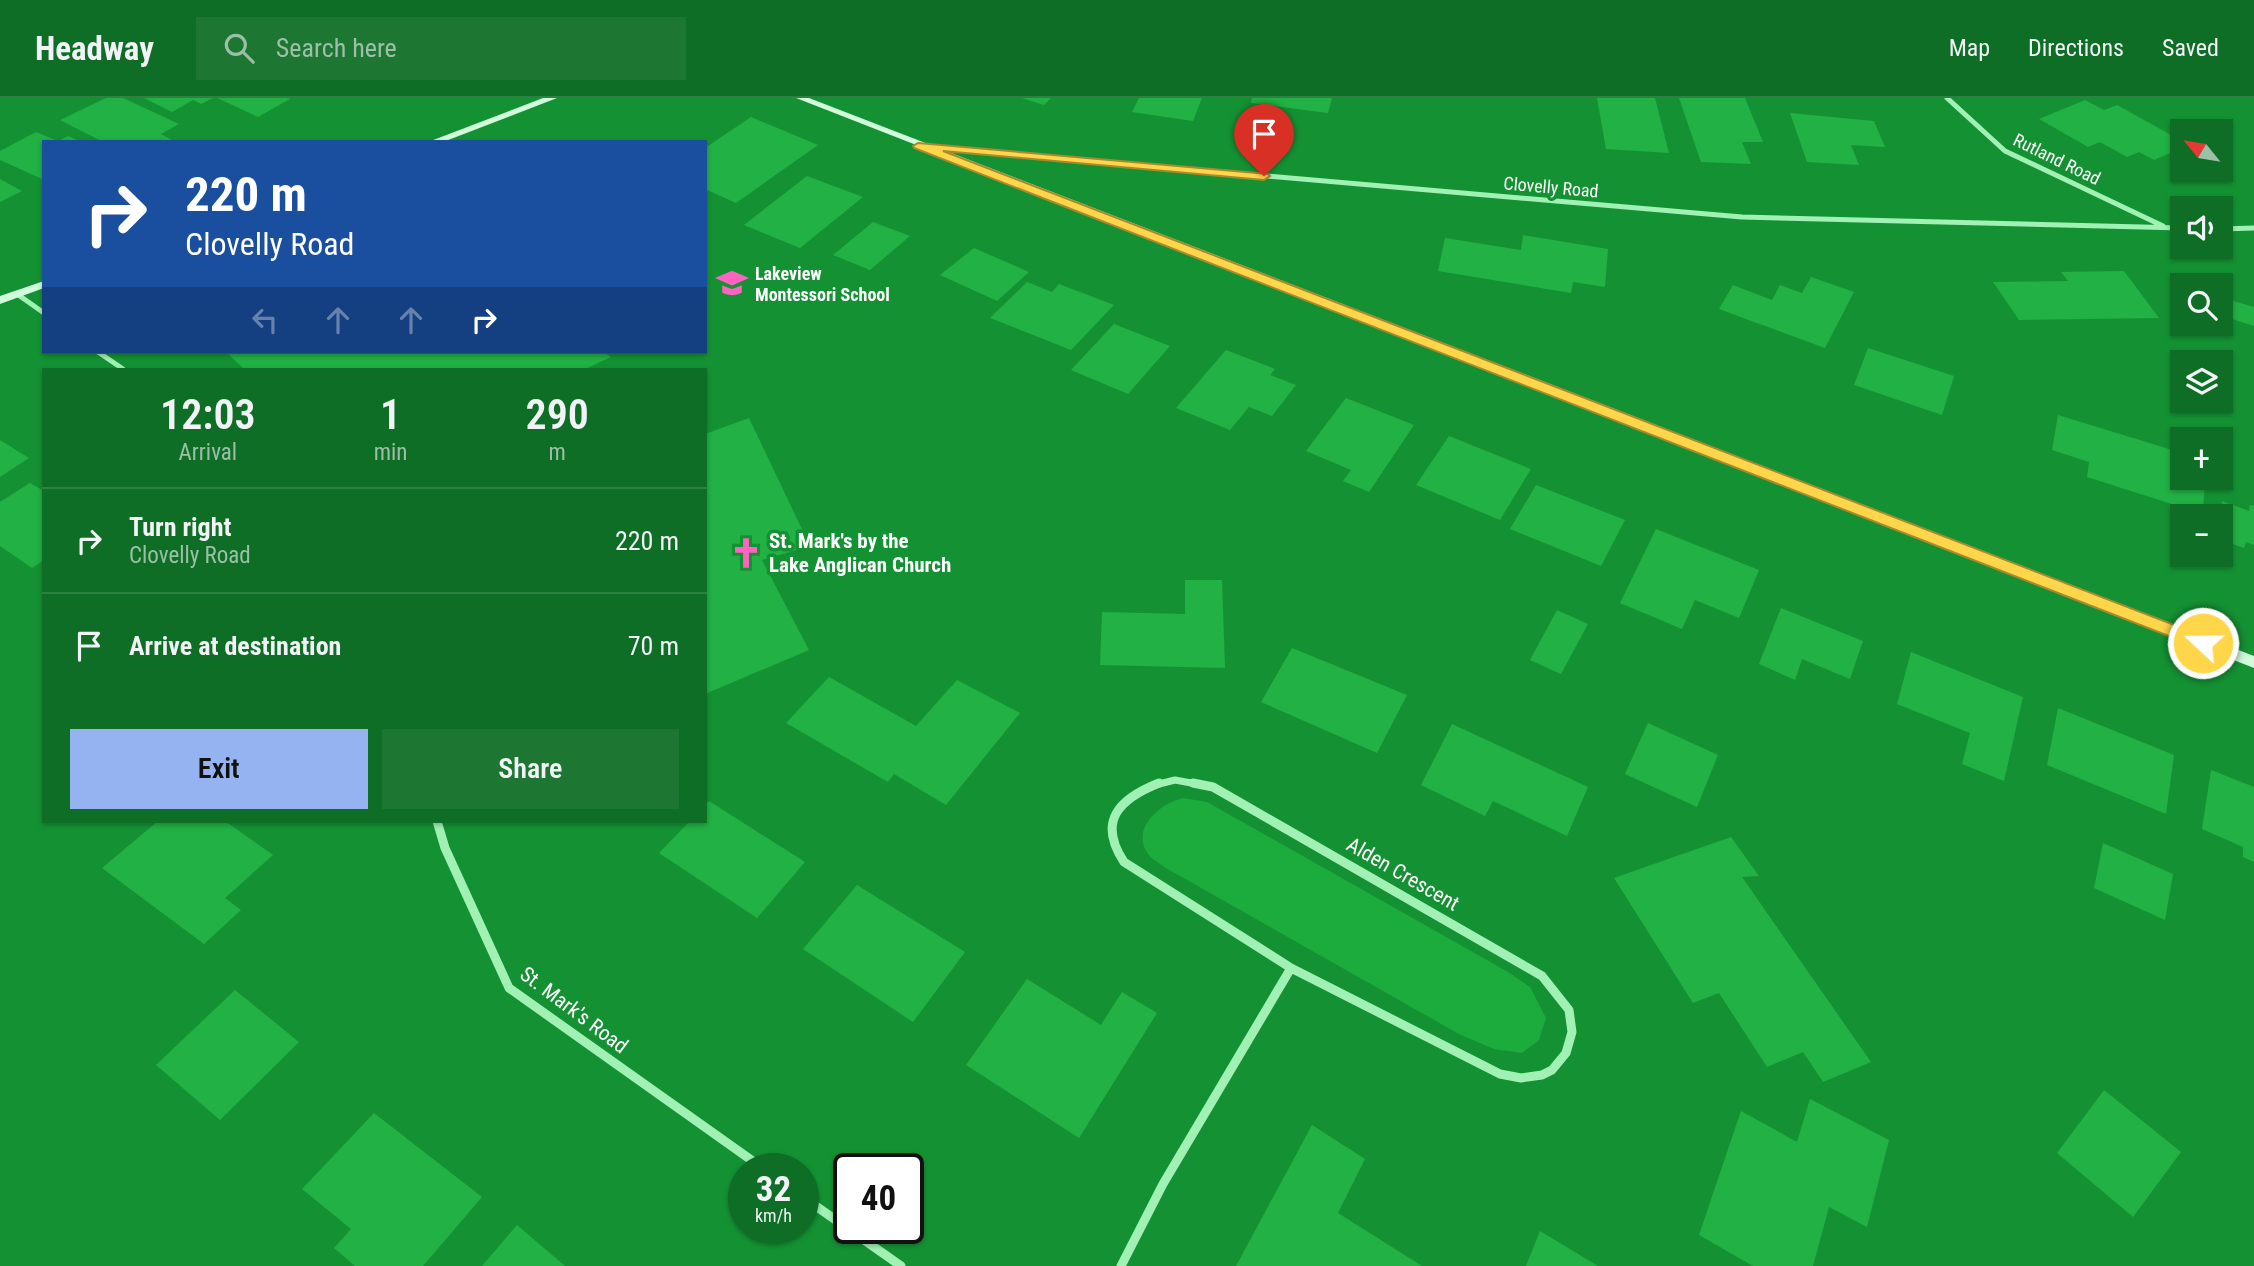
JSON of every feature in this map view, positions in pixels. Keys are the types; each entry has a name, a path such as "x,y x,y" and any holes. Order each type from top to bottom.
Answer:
{"street":[{"path":"438,140 552,98"},
{"path":"801,98 918,146 2254,662"},
{"name":"Rutland Road","path":"1947,98 2005,151 2166,227"},
{"name":"Clovelly Road","path":"918,146 1742,217 2170,227"},
{"path":"2233,229 2254,228"},
{"path":"2238,229 2254,234"},
{"path":"0,300 42,285"},
{"path":"17,294 42,312"},
{"path":"101,354 122,368"},
{"name":"Alden Crescent","path":"1175,780 1213,787 1542,976 1559,993 1570,1013 1568,1051 1547,1074 1534,1078 1518,1079 1489,1071 1291,968 1124,862 1113,849 1110,837 1119,807 1153,783 1175,780"},
{"name":"St. Mark's Road","path":"438,823 445,848 509,988 741,1153"},
{"path":"1121,1266 1163,1184 1291,968"},
{"path":"819,1208 901,1266"}],"green space":[{"path":"1183,798 1207,802 1508,972 1530,987 1546,1018 1539,1040 1522,1053 1494,1049 1459,1034 1161,865 1148,854 1143,844 1145,826 1150,818 1166,805"}],"building":[{"path":"106,98 123,98 179,124 161,134 172,140 99,140 60,120"},
{"path":"144,98 213,98 201,104 193,100 172,112"},
{"path":"217,98 287,98 290,99 258,117"},
{"path":"1022,98 1051,98 1044,105"},
{"path":"1139,98 1202,98 1193,121 1132,112"},
{"path":"1252,98 1332,98 1328,113 1251,103"},
{"path":"1597,98 1655,98 1669,153 1606,149"},
{"path":"1679,98 1745,98 1763,142 1742,142 1751,164 1701,162"},
{"path":"2085,100 2104,110 2117,105 2170,134 2170,153 2154,160 2139,152 2127,157 2100,142 2088,147 2039,119"},
{"path":"1790,113 1874,121 1885,147 1851,145 1859,165 1807,162"},
{"path":"751,117 818,145 736,203 707,190 707,147"},
{"path":"36,132 56,140 42,140 42,179 0,160 0,151"},
{"path":"68,136 77,140 60,140"},
{"path":"807,176 863,197 800,248 744,225"},
{"path":"0,179 22,191 0,202"},
{"path":"873,222 910,236 870,270 833,255"},
{"path":"1523,235 1608,249 1605,287 1573,282 1571,293 1438,271 1445,238 1521,250"},
{"path":"974,248 1029,272 997,301 940,275"},
{"path":"2124,271 2159,318 2019,320 1993,282 2068,281 2061,272"},
{"path":"1811,277 1854,292 1825,348 1719,309 1733,285 1772,300 1780,285 1802,293"},
{"path":"1027,282 1052,292 1059,284 1114,305 1071,350 990,318"},
{"path":"2233,301 2254,307 2254,326 2233,319"},
{"path":"1114,324 1170,346 1128,394 1071,370"},
{"path":"1868,348 1954,376 1942,415 1854,385"},
{"path":"1226,350 1275,369 1270,375 1296,385 1272,416 1249,407 1230,430 1176,408"},
{"path":"228,354 606,354 611,357 587,368 243,368"},
{"path":"1346,398 1414,425 1369,492 1343,481 1351,470 1306,451"},
{"path":"2058,415 2170,449 2170,490 2204,490 2204,504 2172,504 2087,477 2089,462 2052,450"},
{"name":"St. Mark's by the Lake Anglican Church","path":"749,418 810,546 762,560 809,650 707,693 707,433"},
{"path":"1449,436 1531,469 1500,520 1416,485"},
{"path":"0,440 29,458 0,477"},
{"path":"30,483 42,490 42,561 32,568 0,546 0,502"},
{"path":"1536,485 1625,520 1601,566 1510,529"},
{"path":"2233,505 2249,511 2250,505 2254,506 2254,545 2246,542 2244,548 2233,544"},
{"path":"1656,529 1759,570 1739,618 1695,600 1682,629 1620,603"},
{"path":"1185,580 1222,580 1225,668 1100,665 1102,612 1185,614"},
{"path":"1781,608 1863,641 1850,679 1802,659 1795,680 1759,664"},
{"path":"1557,610 1588,624 1561,674 1530,660"},
{"path":"1292,648 1407,695 1377,753 1261,702"},
{"path":"1911,652 2023,697 2004,781 1962,764 1970,733 1897,704"},
{"path":"829,677 916,726 957,680 1020,713 946,805 894,774 888,782 786,723"},
{"path":"2058,708 2174,755 2166,814 2047,765"},
{"path":"1648,723 1718,755 1697,807 1625,774"},
{"path":"1452,724 1588,787 1567,836 1493,801 1485,816 1421,785"},
{"path":"2211,770 2254,787 2254,862 2243,857 2243,847 2202,829"},
{"path":"709,801 805,862 757,918 659,853 688,823 707,823"},
{"path":"156,823 228,823 273,855 225,898 241,910 204,944 102,868"},
{"path":"1731,837 1759,876 1742,877 1871,1062 1823,1082 1803,1052 1767,1067 1719,993 1693,1003 1614,878"},
{"path":"2103,843 2173,874 2165,920 2094,888"},
{"path":"857,885 965,952 913,1022 803,949"},
{"path":"1027,979 1101,1025 1122,992 1157,1013 1079,1138 966,1065"},
{"path":"235,990 299,1042 220,1120 156,1065"},
{"path":"2104,1090 2181,1152 2133,1217 2057,1153"},
{"path":"1810,1099 1889,1140 1867,1227 1829,1207 1813,1266 1753,1266 1699,1235 1741,1111 1797,1142"},
{"path":"374,1113 482,1197 423,1266 355,1266 334,1248 351,1229 302,1189"},
{"path":"1312,1125 1365,1159 1338,1213 1422,1266 1236,1266"},
{"path":"517,1225 565,1266 482,1266"},
{"path":"1540,1231 1598,1266 1526,1266"}],"place":[{"name":"Lakeview Montessori School","path":"732,283"},
{"name":"St. Mark's by the Lake Anglican Church","path":"746,553"}],"route":[{"path":"1264,176 918,146 2203,643"}]}
